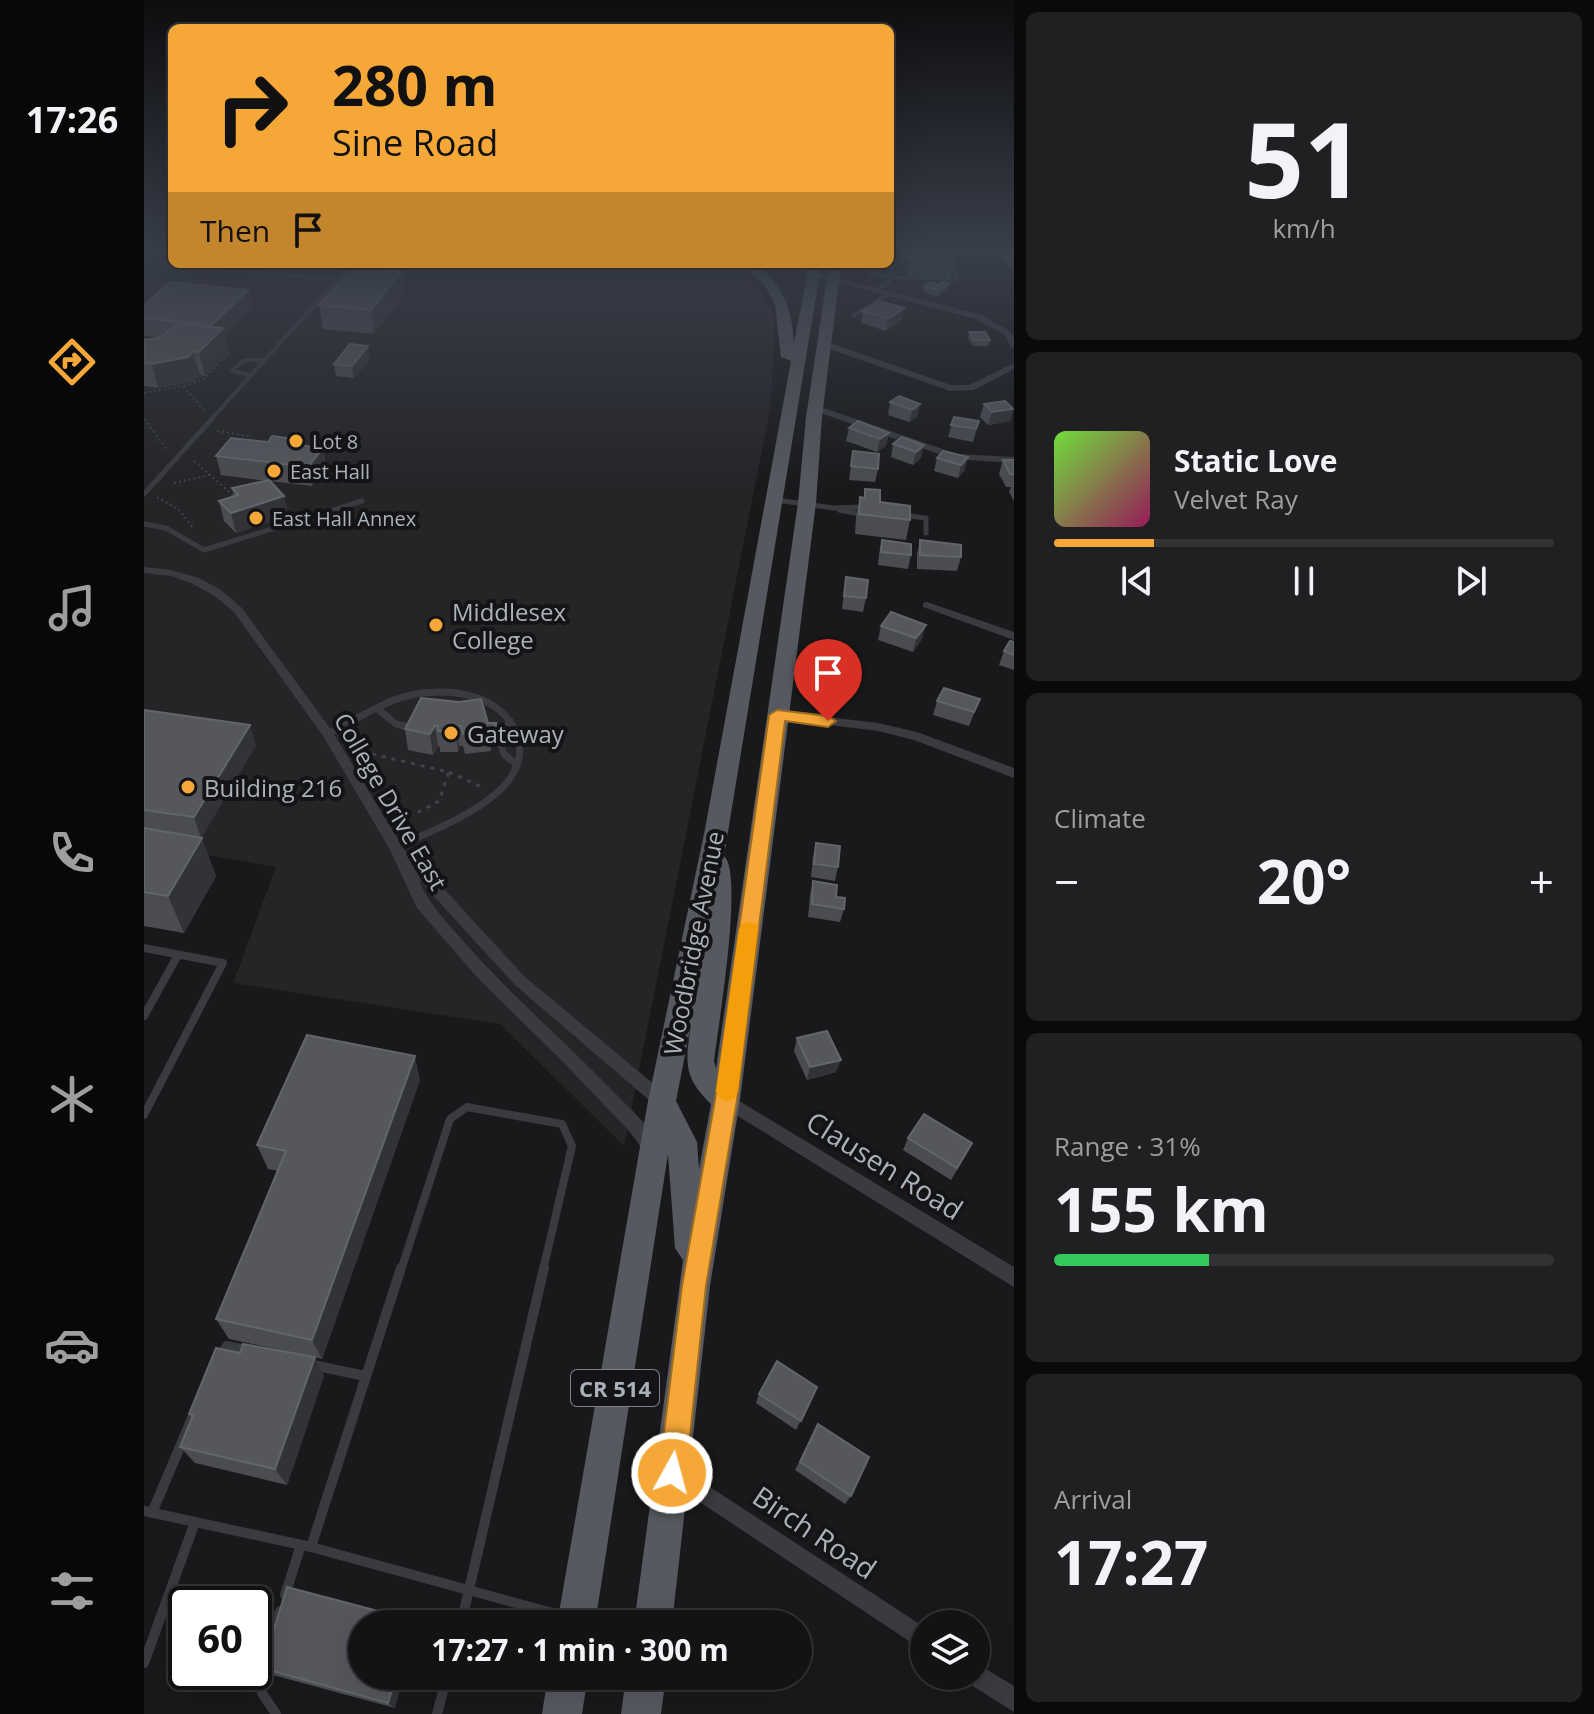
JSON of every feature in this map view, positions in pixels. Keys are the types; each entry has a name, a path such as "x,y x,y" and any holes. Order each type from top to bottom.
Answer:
{"main road":[{"path":"787,329 790,401"},
{"name":"Woodbridge Avenue","path":"579,1610 662,1101 717,829 802,329"},
{"name":"Woodbridge Avenue","path":"655,1610 694,1286 726,1100 807,503 815,408 826,329"},
{"path":"717,829 720,906 700,1061 705,1080 726,1100"},
{"path":"662,1101 682,1142 694,1286"},
{"path":"562,1714 566,1690"},
{"path":"641,1714 644,1690"}],"street":[{"path":"1001,329 1014,346"},
{"path":"824,344 950,388 971,388 1014,366"},
{"path":"815,408 956,457 1014,460"},
{"name":"College Drive East","path":"144,570 191,577 223,594 238,610 328,734 396,847 422,904 482,973 635,1126 655,1152"},
{"path":"927,605 1014,636"},
{"path":"777,715 878,727 917,736 1014,773"},
{"path":"396,847 520,981 662,1101"},
{"name":"Clausen Road","path":"726,1100 1014,1278"},
{"name":"Birch Road","path":"672,1473 910,1631"},
{"path":"990,1684 1014,1700"}],"lane":[{"path":"144,494 292,329"},
{"path":"250,375 232,371 244,360 264,360"},
{"path":"774,500 876,515"},
{"path":"144,524 166,528 204,550 362,501"},
{"path":"833,508 860,506 871,509"},
{"path":"892,514 926,518 926,533"},
{"path":"328,734 401,698 431,693 460,694 500,708 510,721 521,750 517,765 505,785 486,802 396,847"},
{"path":"379,710 396,724 412,728"},
{"path":"510,721 499,739 504,754 517,765"},
{"path":"144,948 223,963 144,1115"},
{"path":"144,1016 178,955"},
{"path":"276,1714 262,1693 262,1665 365,1376 450,1119 467,1107 562,1124 572,1146 465,1610"},
{"path":"213,1367 227,1346 258,1353"},
{"path":"304,1363 365,1376"},
{"path":"202,1393 148,1512 306,1546 534,1610"},
{"path":"144,1663 195,1522"},
{"path":"437,1714 443,1690"}],"path":[{"path":"144,393 204,379 231,351 218,350"},
{"path":"183,386 206,412"},
{"path":"144,419 169,451"},
{"path":"216,431 249,436"},
{"path":"194,461 235,497"},
{"path":"174,483 211,474"},
{"path":"157,497 179,510 194,529"},
{"path":"372,754 449,772 486,789"},
{"path":"415,814 439,801 449,772"}],"shaded area":[{"name":"Middlesex College","path":"144,329 774,329 771,405 624,1146 500,1024 233,983 276,867 144,844"}],"building":[{"path":"171,329 222,329 199,352 193,351 188,357 144,363 144,339 161,337"},
{"path":"969,332 985,332 990,340 974,340"},
{"path":"350,344 368,346 352,366 334,364"},
{"path":"899,396 920,404 912,410 890,402"},
{"path":"1005,401 1013,409 992,412 984,404"},
{"path":"954,417 979,421 976,429 951,425"},
{"path":"858,421 889,433 880,439 849,428"},
{"path":"272,436 295,439 291,444 323,448 308,467 216,456 231,438 268,442"},
{"path":"902,437 924,445 916,452 893,444"},
{"path":"853,451 879,454 878,469 851,466"},
{"path":"943,451 968,457 961,465 937,458"},
{"path":"1003,460 1014,460 1014,474 1010,474"},
{"path":"269,480 284,496 231,513 219,501 238,495 232,488"},
{"path":"865,489 880,490 880,502 910,506 910,520 859,514 860,497 865,498"},
{"path":"882,540 911,544 911,555 881,552"},
{"path":"920,540 961,545 961,557 920,555"},
{"path":"846,577 868,580 866,598 844,596"},
{"path":"891,612 926,625 916,638 881,626"},
{"path":"1010,641 1014,642 1014,655 1004,651"},
{"path":"944,688 980,699 974,712 937,701"},
{"path":"421,698 459,702 481,699 488,723 496,723 496,726 489,727 490,731 463,734 461,726 457,726 456,731 438,731 438,726 435,726 430,734 405,729"},
{"name":"Building 216","path":"144,710 250,725 194,817 144,810"},
{"path":"144,828 202,838 168,896 144,892"},
{"path":"816,843 840,846 838,867 814,864"},
{"path":"813,881 837,885 836,897 845,898 844,909 812,904"},
{"path":"827,1031 841,1060 810,1067 797,1038"},
{"path":"307,1035 415,1056 312,1340 216,1319 286,1151 257,1145"},
{"path":"924,1114 972,1143 957,1168 908,1138"},
{"path":"243,1344 315,1357 275,1469 180,1447 193,1415 189,1414 216,1348 240,1353"},
{"path":"777,1361 817,1387 801,1421 759,1394"},
{"path":"818,1424 869,1457 851,1496 800,1462"},
{"path":"287,1587 374,1610 348,1610 348,1690 392,1690 388,1703 272,1671 272,1636"}],"slow traffic":[{"path":"727,1091 749,929"}],"place":[{"name":"Lot 8","path":"296,441"},
{"name":"East Hall","path":"274,471"},
{"name":"East Hall Annex","path":"256,518"},
{"name":"Middlesex College","path":"436,625"},
{"name":"Gateway","path":"451,733"},
{"name":"Building 216","path":"188,787"}],"route":[{"path":"672,1473 694,1286 726,1100 777,715 828,721"}]}
